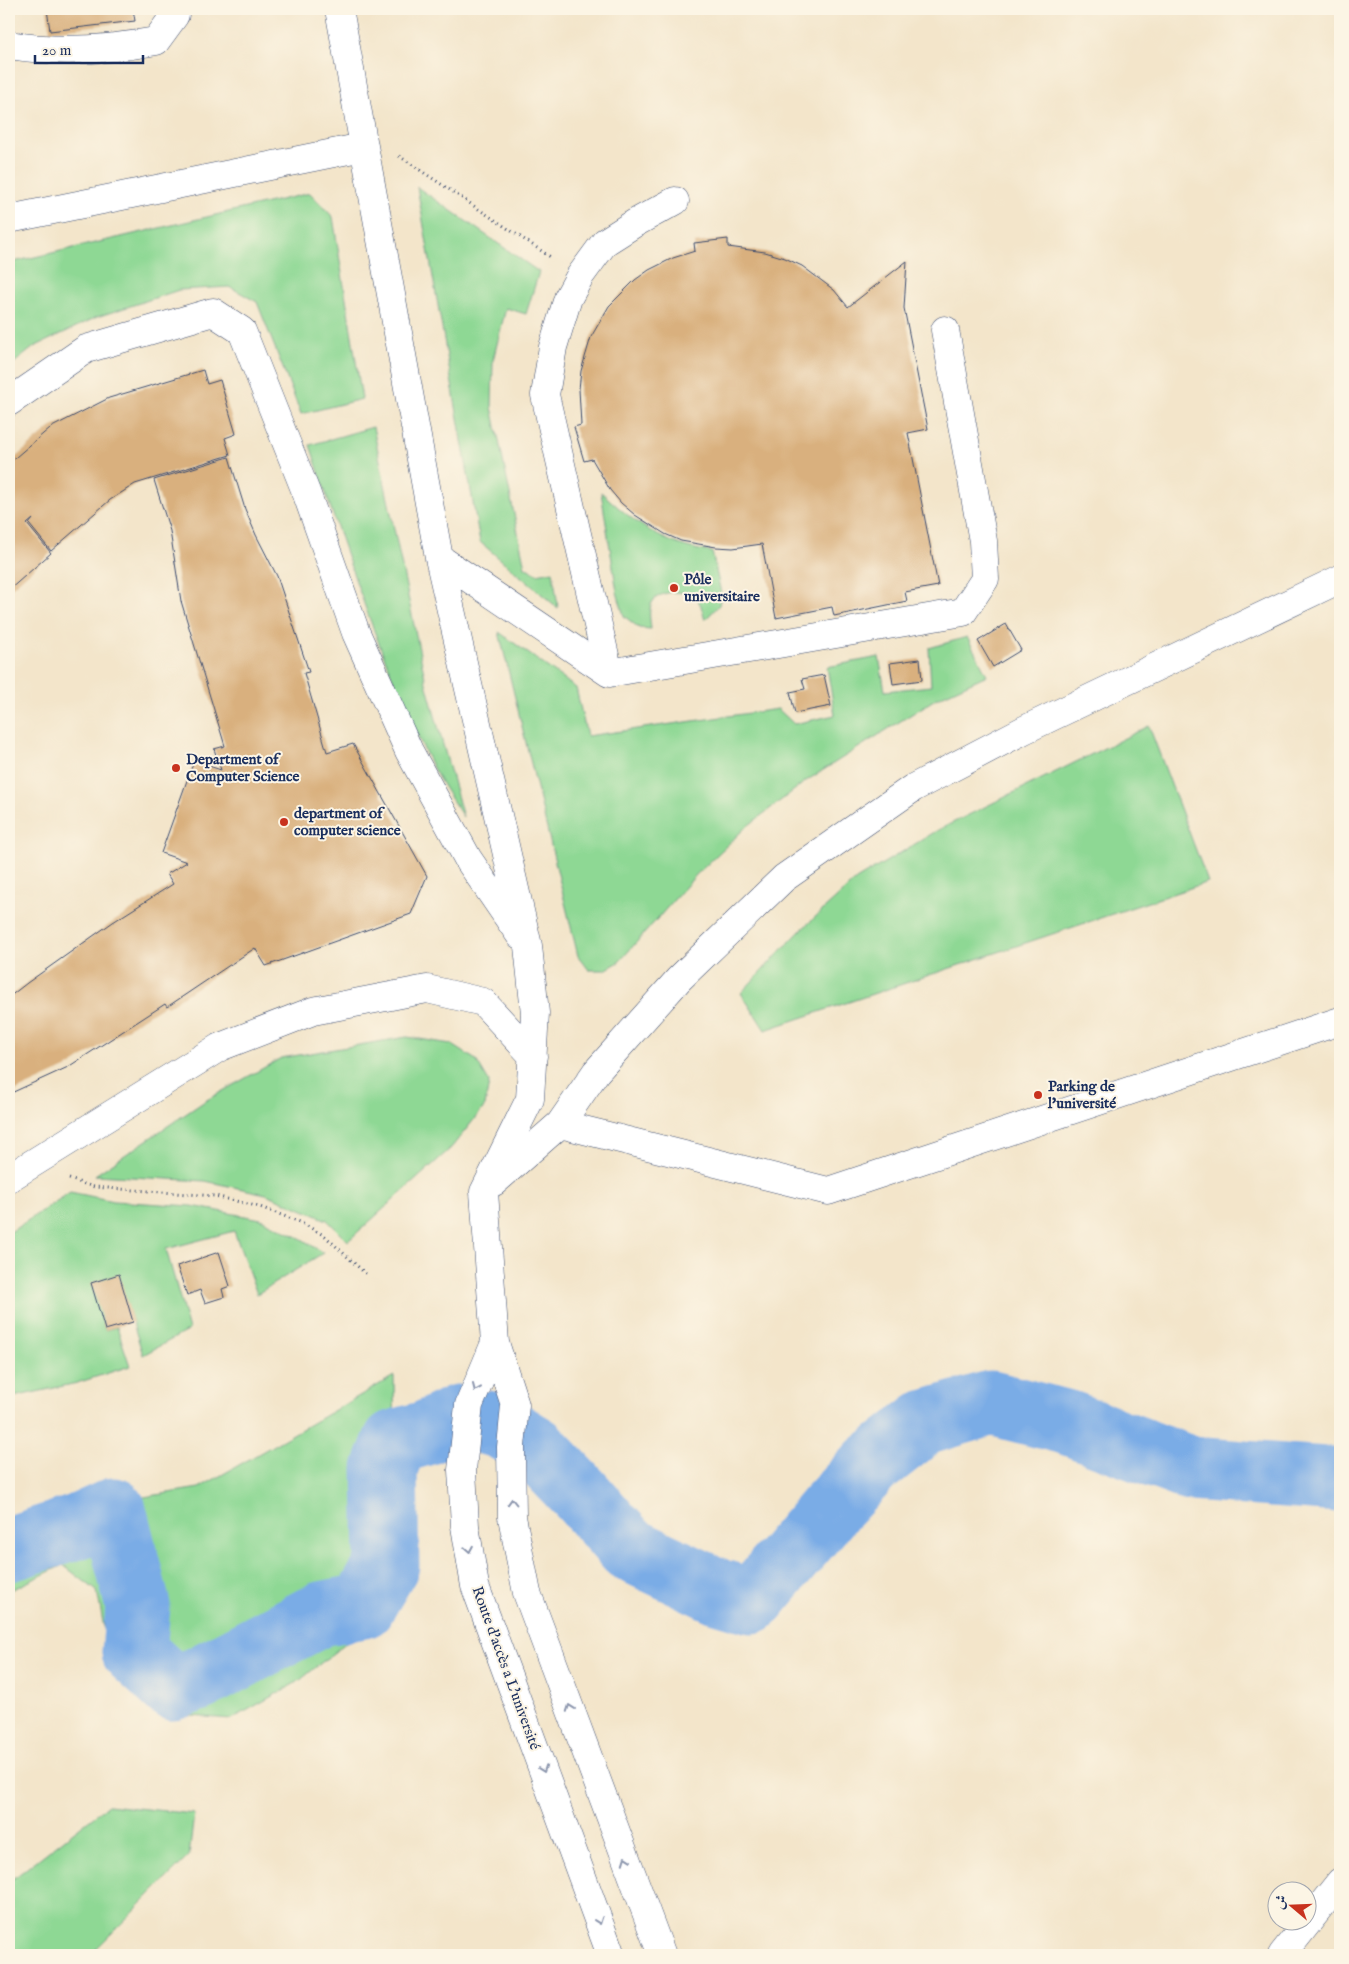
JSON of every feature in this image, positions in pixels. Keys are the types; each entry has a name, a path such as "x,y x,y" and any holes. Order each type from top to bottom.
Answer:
{"main road":[{"path":"9,45 30,49 117,48 156,41 175,14 175,9"},
{"path":"339,9 439,558 528,946 535,1013 530,1099 484,1192"},
{"path":"9,218 362,139"},
{"path":"609,673 545,395 553,347 568,298 580,276 605,242 675,200"},
{"path":"9,402 86,349 213,312 242,331 306,492 356,632 409,751 468,860 528,946"},
{"path":"439,558 609,673 963,612 985,579 983,542 945,330"},
{"path":"484,1192 560,1124 596,1072 679,979 784,878 905,794 1024,730 1340,579"},
{"path":"18,1172 220,1047 314,1011 428,989 483,1002 533,1056"},
{"path":"560,1124 828,1191 1340,1021"},
{"name":"Route d'accès a L'université","path":"484,1192 495,1344 516,1405 510,1447 512,1517 527,1593 662,1955"},
{"name":"Route d'accès a L'université","path":"495,1344 469,1405 462,1470 465,1526 476,1586 612,1955"},
{"path":"1282,1955 1340,1882"}],"path":[{"path":"362,139 580,276"},
{"path":"18,1172 94,1187 215,1196 260,1207 300,1222 325,1236 368,1276"}],"green space":[{"path":"417,187 539,272 526,314 506,308 493,360 492,407 525,567 537,574 553,571 558,608 480,542"},
{"path":"310,193 333,217 362,399 301,414 257,302 230,287 179,290 97,317 34,347 9,367 9,263"},
{"path":"373,427 426,683 463,817 433,768 397,689 351,568 310,445"},
{"path":"601,492 626,514 652,532 679,545 712,552 721,593 719,605 705,620 699,602 690,595 678,592 665,594 652,602 650,613 651,629 639,628 624,616 617,592"},
{"path":"499,632 576,688 587,736 778,709 794,724 835,715 827,667 879,657 885,691 931,686 929,648 967,637 987,675 937,698 806,781 745,828 696,875 619,962 605,970 589,970 578,956"},
{"path":"1149,726 1208,882 765,1030 741,993 800,931 856,880 938,830"},
{"path":"407,1037 451,1044 476,1060 489,1082 485,1106 451,1148 348,1241 327,1220 266,1194 205,1181 95,1175 205,1101 281,1058"},
{"path":"70,1192 114,1201 192,1206 261,1219 302,1239 323,1253 257,1294 234,1231 166,1249 189,1330 143,1355 118,1275 92,1283 105,1330 117,1327 130,1366 77,1383 9,1398 9,1233"},
{"path":"394,1376 395,1468 405,1579 359,1632 299,1681 232,1719 162,1714 111,1664 97,1591 63,1565 9,1591 9,1519 199,1488"},
{"path":"108,1805 194,1814 189,1856 90,1955 9,1955 9,1882"}],"building":[{"path":"47,9 133,9 135,21 50,31"},
{"path":"728,239 728,247 765,252 802,266 834,290 848,307 907,261 904,308 928,429 908,433 938,586 905,592 907,601 834,616 832,607 776,618 762,544 733,548 716,547 681,541 665,534 635,515 621,503 610,490 592,459 584,461 574,427 581,425 579,389 581,371 591,337 609,306 635,280 649,270 673,258 695,251 694,243"},
{"path":"203,370 207,384 220,380 236,434 225,438 230,455 135,484 110,500 51,551 29,524 33,519 27,524 51,553 9,590 9,463 50,428 109,398"},
{"path":"229,457 245,509 277,576 309,672 304,673 327,752 353,744 427,876 411,914 266,966 255,948 167,1007 165,1004 68,1067 9,1094 9,997 113,922 173,884 167,874 187,862 161,853 194,761 221,770 214,749 225,746 181,601 170,531 154,480"},
{"path":"1006,624 1021,650 993,667 978,641"},
{"path":"920,659 922,680 893,684 890,663"},
{"path":"824,675 831,706 795,713 790,692 805,689 802,679"},
{"path":"219,1252 230,1286 222,1289 224,1297 205,1303 200,1290 187,1295 177,1266"},
{"path":"119,1274 133,1322 105,1330 91,1283"}],"waterway":[{"path":"487,1423 500,1426 536,1448 629,1549 718,1591 752,1601 828,1511 871,1465 924,1423 991,1403 1069,1423 1191,1469 1340,1480"},
{"path":"9,1549 77,1527 114,1510 138,1606 134,1652 173,1688 200,1678 321,1614 363,1606 387,1565 385,1469 395,1442 426,1433 458,1417"}],"place":[{"name":"Pôle universitaire","path":"674,588"},
{"name":"Department of Computer Science","path":"176,768"},
{"name":"department of computer science","path":"284,822"},
{"name":"Parking de l'université","path":"1038,1095"}]}
